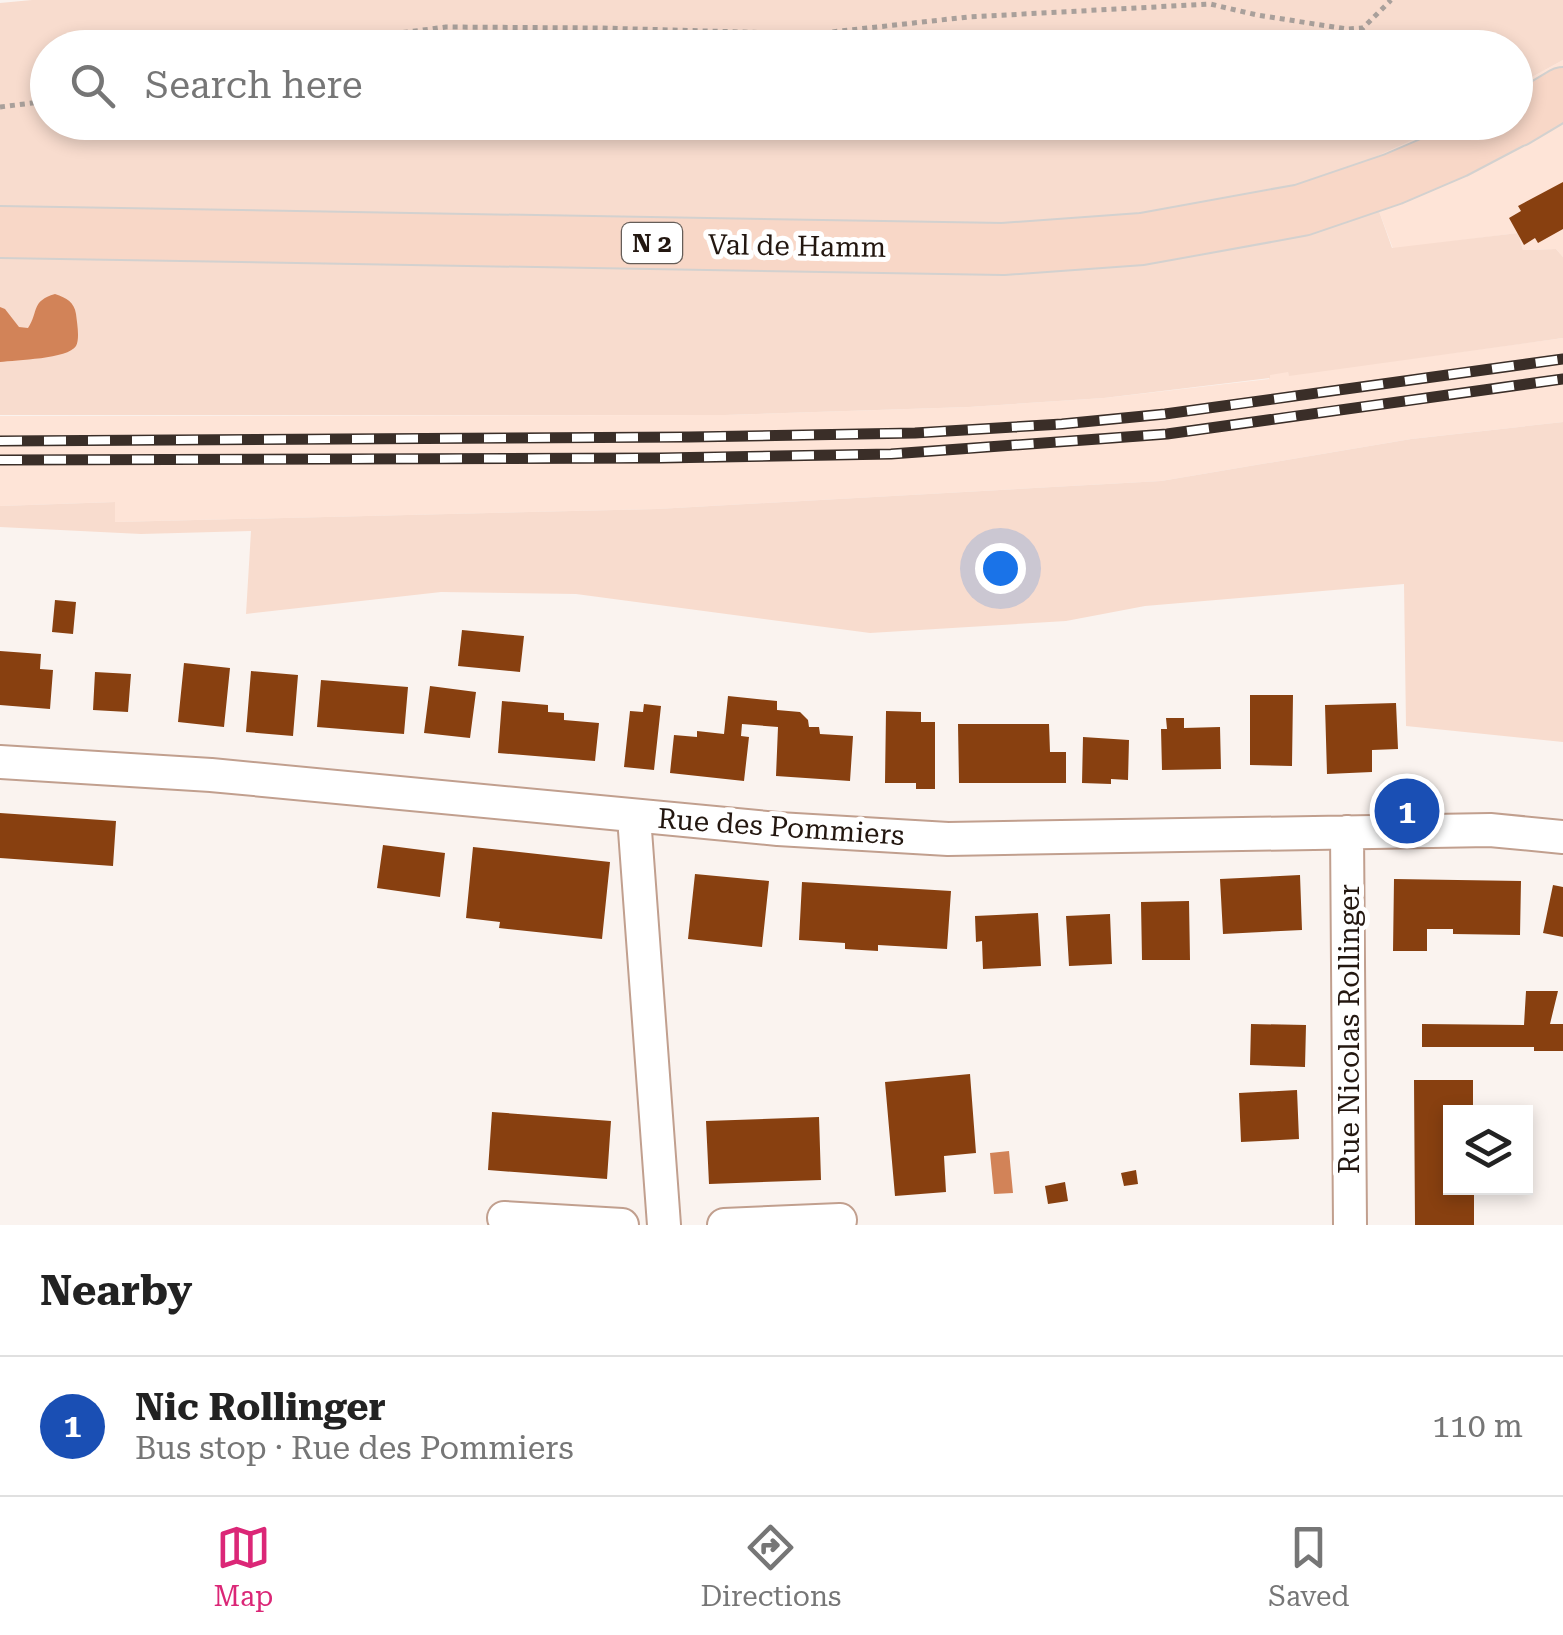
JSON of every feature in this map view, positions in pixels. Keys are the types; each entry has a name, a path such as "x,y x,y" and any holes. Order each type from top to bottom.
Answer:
{"main road":[{"name":"Val de Hamm","path":"1533,110 1563,92"},
{"name":"Val de Hamm","path":"0,232 1020,248 1142,238 1302,210 1393,179 1479,140"}],"street":[{"name":"Rue des Pommiers","path":"0,762 211,775 778,830 948,839 1490,830 1563,837"},
{"path":"634,816 664,1225"},
{"name":"Rue Nicolas Rollinger","path":"1347,832 1350,1225"},
{"path":"504,1218 622,1225"},
{"path":"724,1225 840,1220"}],"path":[{"path":"849,30 968,17 1210,4 1347,29 1364,28 1390,0"},
{"path":"417,30 446,26 671,30"},
{"path":"0,108 30,104"}],"shaded area":[{"path":"1563,0 1563,60 1533,77 1533,30 30,30 30,140 1413,140 1362,163 1392,248 1518,233 1523,250 1556,249 1563,257 1563,338 1104,398 969,407 725,415 0,415 0,3"},
{"path":"1563,60 1563,257 1556,249 1523,250 1518,233 1393,249 1361,163 1412,140 1533,140 1533,77"},
{"path":"55,294 69,301 75,310 76,346 53,356 0,362 0,307 19,327 28,328 39,303"},
{"path":"1563,338 1563,422 1411,439 1161,481 657,509 114,522 114,502 0,506 0,416 725,415 969,407 1104,398 1269,379 1269,374 1288,371 1289,375"},
{"path":"1563,422 1563,742 1406,726 1404,584 1145,606 1066,621 870,633 576,594 441,592 246,614 251,531 141,534 0,527 0,506 115,502 115,522 657,509 1161,481 1411,439"},
{"path":"1009,1151 1013,1193 994,1194 990,1153"}],"building":[{"path":"1563,182 1563,229 1538,243 1535,238 1524,245 1509,218 1521,211 1518,206"},
{"path":"55,600 76,602 73,634 52,632"},
{"path":"462,630 524,636 520,672 458,666"},
{"path":"0,651 41,654 40,669 53,670 50,709 0,705"},
{"path":"184,663 230,668 224,727 178,722"},
{"path":"251,671 298,675 293,736 246,732"},
{"path":"95,672 131,674 128,712 93,710"},
{"path":"321,680 408,687 404,734 317,727"},
{"path":"430,686 476,692 470,738 424,733"},
{"path":"1250,695 1293,695 1292,766 1250,765"},
{"path":"728,696 777,701 777,710 800,712 809,727 819,727 820,734 853,736 850,781 776,776 778,727 742,724 741,736 749,737 744,781 670,773 674,735 697,737 697,731 724,734"},
{"path":"502,701 548,705 548,712 564,713 564,720 599,723 595,761 498,753"},
{"path":"1396,703 1398,749 1372,750 1372,772 1327,774 1325,705"},
{"path":"644,704 661,706 654,770 624,767 630,711 643,712"},
{"path":"886,711 921,712 921,722 935,722 935,789 916,789 916,783 885,783"},
{"path":"1166,718 1184,718 1184,728 1220,727 1221,769 1162,770 1161,729 1167,729"},
{"path":"958,724 1049,724 1050,752 1066,752 1066,783 959,783"},
{"path":"1083,737 1129,740 1128,780 1082,783"},
{"path":"0,813 116,821 113,866 0,858"},
{"path":"383,845 445,853 440,897 377,888"},
{"path":"473,847 610,862 602,939 499,928 500,922 466,918"},
{"path":"695,874 769,881 762,947 688,939"},
{"path":"1300,875 1302,930 1223,934 1220,879"},
{"path":"1394,879 1521,881 1520,935 1453,934 1453,929 1427,929 1427,951 1393,951"},
{"path":"802,882 951,891 947,949 878,945 878,951 845,949 845,943 799,940"},
{"path":"1553,885 1563,887 1563,937 1543,933"},
{"path":"1189,901 1190,960 1142,960 1141,902"},
{"path":"1038,913 1041,966 983,969 982,941 976,942 975,916"},
{"path":"1110,914 1112,964 1069,966 1066,916"},
{"path":"1526,991 1558,991 1550,1024 1563,1024 1563,1051 1534,1051 1534,1047 1422,1047 1422,1024 1524,1025"},
{"path":"1251,1024 1306,1025 1305,1067 1250,1065"},
{"path":"970,1074 976,1153 944,1156 946,1192 895,1196 885,1082"},
{"path":"1414,1080 1473,1080 1473,1105 1443,1105 1443,1195 1474,1195 1474,1225 1415,1225"},
{"path":"1297,1090 1299,1139 1241,1142 1239,1093"},
{"path":"492,1112 611,1121 607,1179 488,1170"},
{"path":"819,1117 821,1180 709,1184 706,1121"},
{"path":"1136,1170 1138,1184 1124,1186 1121,1173"},
{"path":"1065,1182 1068,1201 1048,1204 1045,1186"}],"railway":[{"path":"0,441 915,433 1165,414 1563,359"},
{"path":"0,460 891,454 1167,434 1563,379"}],"place":[{"name":"Nic Rollinger","path":"1407,811"}]}
